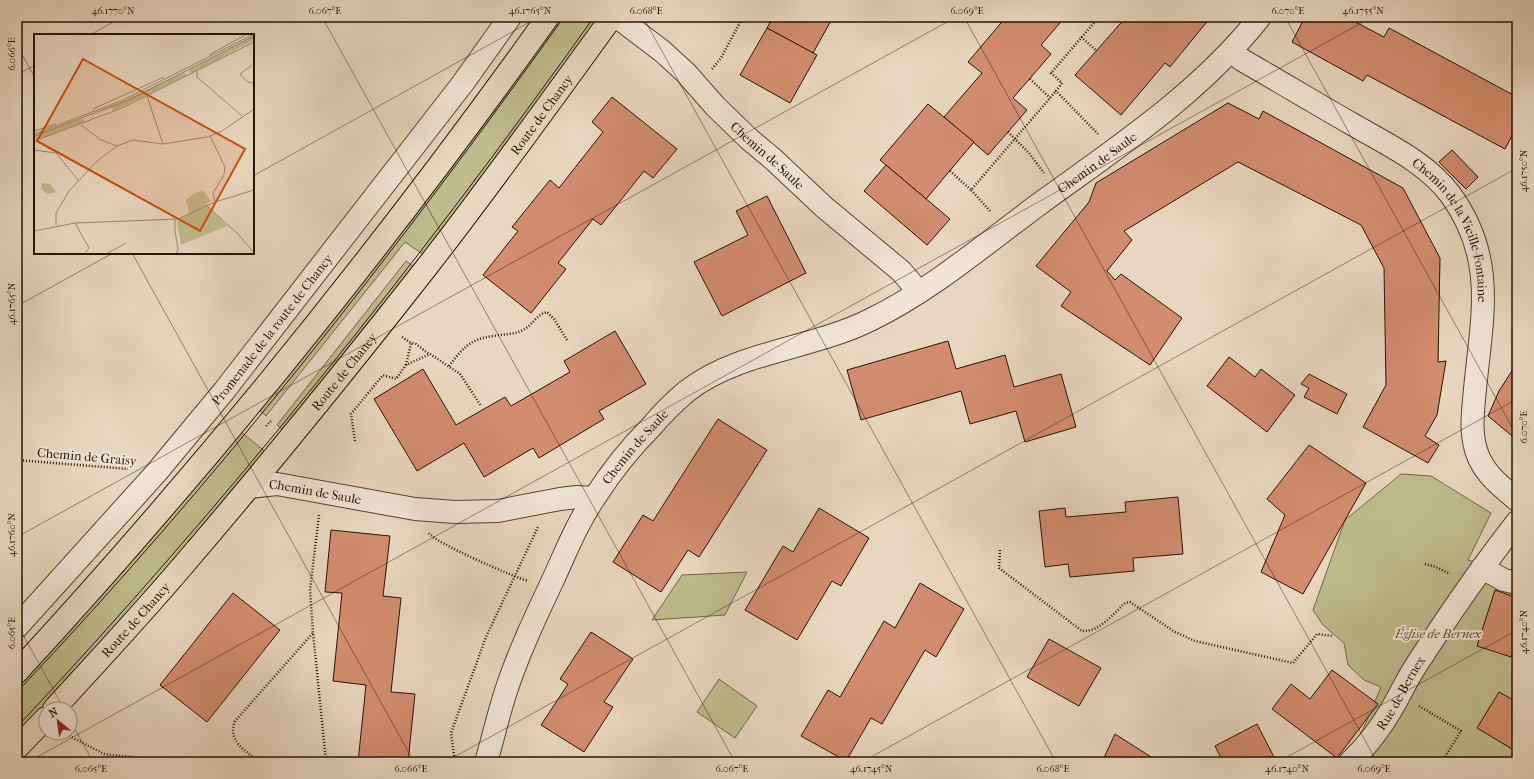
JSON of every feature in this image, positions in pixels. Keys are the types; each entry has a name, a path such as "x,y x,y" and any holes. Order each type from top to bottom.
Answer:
{"main road":[{"path":"17,672 164,507 311,331 434,172 548,17"},
{"name":"Route de Chancy","path":"61,701 174,576 250,487 427,267 612,17"},
{"path":"17,748 38,726"}],"street":[{"name":"Promenade de la route de Chancy","path":"17,627 156,473 224,391 298,298 463,83 510,17"},
{"name":"Chemin de Saule","path":"617,17 662,51 749,139 773,159 824,207 901,271 919,292"},
{"name":"Chemin de Saule","path":"486,762 506,691 526,638 574,533 594,498 631,448 669,407 687,391 728,368 765,355 843,332 871,320 919,292 1114,150 1181,98 1210,73 1260,17"},
{"name":"Chemin de la Vieille-Fontaine","path":"1231,51 1242,60 1419,164 1449,193 1469,226 1478,249 1483,278 1484,299 1472,423 1475,446 1483,464 1493,480 1517,500"},
{"name":"Chemin de Saule","path":"250,487 277,484 415,509 455,512 498,511 560,499 577,497 594,498"},
{"name":"Rue de Bernex","path":"1350,762 1373,736 1468,586 1517,522"},
{"path":"1482,568 1504,580 1517,583"}],"path":[{"path":"699,87 720,58 743,17"},
{"path":"971,190 1062,83 1051,73 1099,17"},
{"path":"1081,37 1096,51"},
{"path":"1030,79 1050,98"},
{"path":"1056,90 1114,150"},
{"path":"1008,132 1029,153 1058,191"},
{"path":"950,171 971,190 1007,229"},
{"path":"449,366 463,348 470,343 493,336 519,332 531,326 540,314 547,312 554,319 566,340"},
{"path":"399,335 411,343 416,344 460,374 481,406"},
{"path":"354,441 350,414 383,376 396,379 406,365 411,343"},
{"path":"406,365 430,354"},
{"path":"266,426 271,420"},
{"name":"Chemin de Graisy","path":"17,460 100,466 156,473"},
{"path":"322,492 310,590 326,762"},
{"path":"455,762 451,733 486,637 539,525"},
{"path":"1000,550 999,568 1082,631 1089,631 1100,626 1125,602 1130,602 1176,632 1195,641 1293,663 1317,634 1333,636"},
{"path":"259,762 236,741 232,735 235,721 313,632"},
{"path":"1418,706 1461,731 1442,762"},
{"path":"78,741 104,754 164,762"}],"green space":[{"path":"557,17 601,17 424,255 405,242 266,416 258,409"},
{"path":"406,261 415,267 284,431 277,425"},
{"path":"240,431 267,453 82,666 49,701 38,701 38,712 17,734 17,684 99,594"},
{"name":"Église de Bernex","path":"1401,474 1431,476 1491,513 1468,560 1517,575 1517,762 1349,762 1381,687 1364,680 1348,665 1344,643 1323,625 1313,610 1345,520"},
{"path":"747,572 725,615 652,620 682,575"},
{"path":"719,679 757,706 735,738 697,712"}],"building":[{"path":"773,17 833,17 813,53 767,28"},
{"path":"1006,17 1065,17 1041,45 1051,54 1013,98 1027,110 988,155 944,117 982,73 968,62"},
{"path":"1126,17 1210,18 1170,67 1165,63 1121,115 1075,75"},
{"path":"1305,17 1346,17 1384,37 1389,28 1517,97 1517,126 1505,149 1367,75 1363,81 1292,42"},
{"path":"767,28 817,55 790,103 740,75"},
{"path":"612,97 677,149 653,178 644,171 601,225 593,219 558,263 566,269 531,313 483,275 518,231 512,227 550,180 559,188 603,132 592,122"},
{"path":"1228,103 1259,119 1263,111 1403,188 1440,258 1438,362 1446,361 1437,415 1425,436 1439,445 1428,463 1363,427 1386,385 1384,268 1361,225 1238,162 1124,231 1132,240 1107,271 1115,280 1121,274 1182,318 1150,365 1061,306 1071,292 1036,266 1089,202 1096,183"},
{"path":"928,104 974,142 926,199 880,160"},
{"path":"1452,150 1478,177 1466,189 1439,162"},
{"path":"886,165 950,219 927,245 864,191"},
{"path":"767,196 806,273 722,316 694,262 748,235 736,211"},
{"path":"615,331 646,384 599,411 604,419 539,458 533,448 484,477 464,443 417,471 374,399 423,369 456,425 505,397 511,406 570,372 564,361"},
{"path":"948,341 956,369 1005,355 1014,387 1061,374 1076,427 1025,442 1016,411 970,424 961,391 861,420 847,370"},
{"path":"1229,357 1255,377 1261,369 1295,395 1267,432 1207,386"},
{"path":"1517,363 1517,440 1488,416 1499,391"},
{"path":"1309,374 1347,394 1337,414 1304,397 1309,388 1301,384"},
{"path":"718,419 767,450 699,557 688,550 661,592 613,562 643,515 653,521"},
{"path":"1309,445 1366,483 1303,594 1261,572 1285,515 1267,499"},
{"path":"1178,497 1183,554 1133,558 1134,571 1070,577 1068,564 1045,567 1039,511 1065,508 1066,517 1126,512 1125,502"},
{"path":"819,508 869,538 841,586 832,581 797,640 745,610 783,546 793,552"},
{"path":"331,530 390,536 383,596 401,598 391,692 415,694 408,762 358,762 366,685 333,681 342,593 325,592"},
{"path":"920,583 964,609 936,657 925,650 882,724 871,718 846,761 801,736 828,690 840,697 884,621 895,628"},
{"path":"1495,590 1517,598 1517,640 1511,657 1477,646"},
{"path":"233,593 280,630 207,722 160,685"},
{"path":"591,632 633,659 604,702 613,707 584,752 541,725 568,684 560,679"},
{"path":"1049,639 1101,668 1079,706 1027,677"},
{"path":"1332,670 1378,704 1337,758 1272,709 1291,684 1310,699"},
{"path":"1499,692 1517,702 1517,752 1477,728"},
{"path":"1257,724 1276,761 1223,762 1215,746"},
{"path":"1115,734 1159,762 1102,762"}],"tram line":[{"path":"17,692 163,531 302,364 436,192 564,17"},
{"path":"17,727 95,643 245,470 318,382 459,202 594,17"}]}
